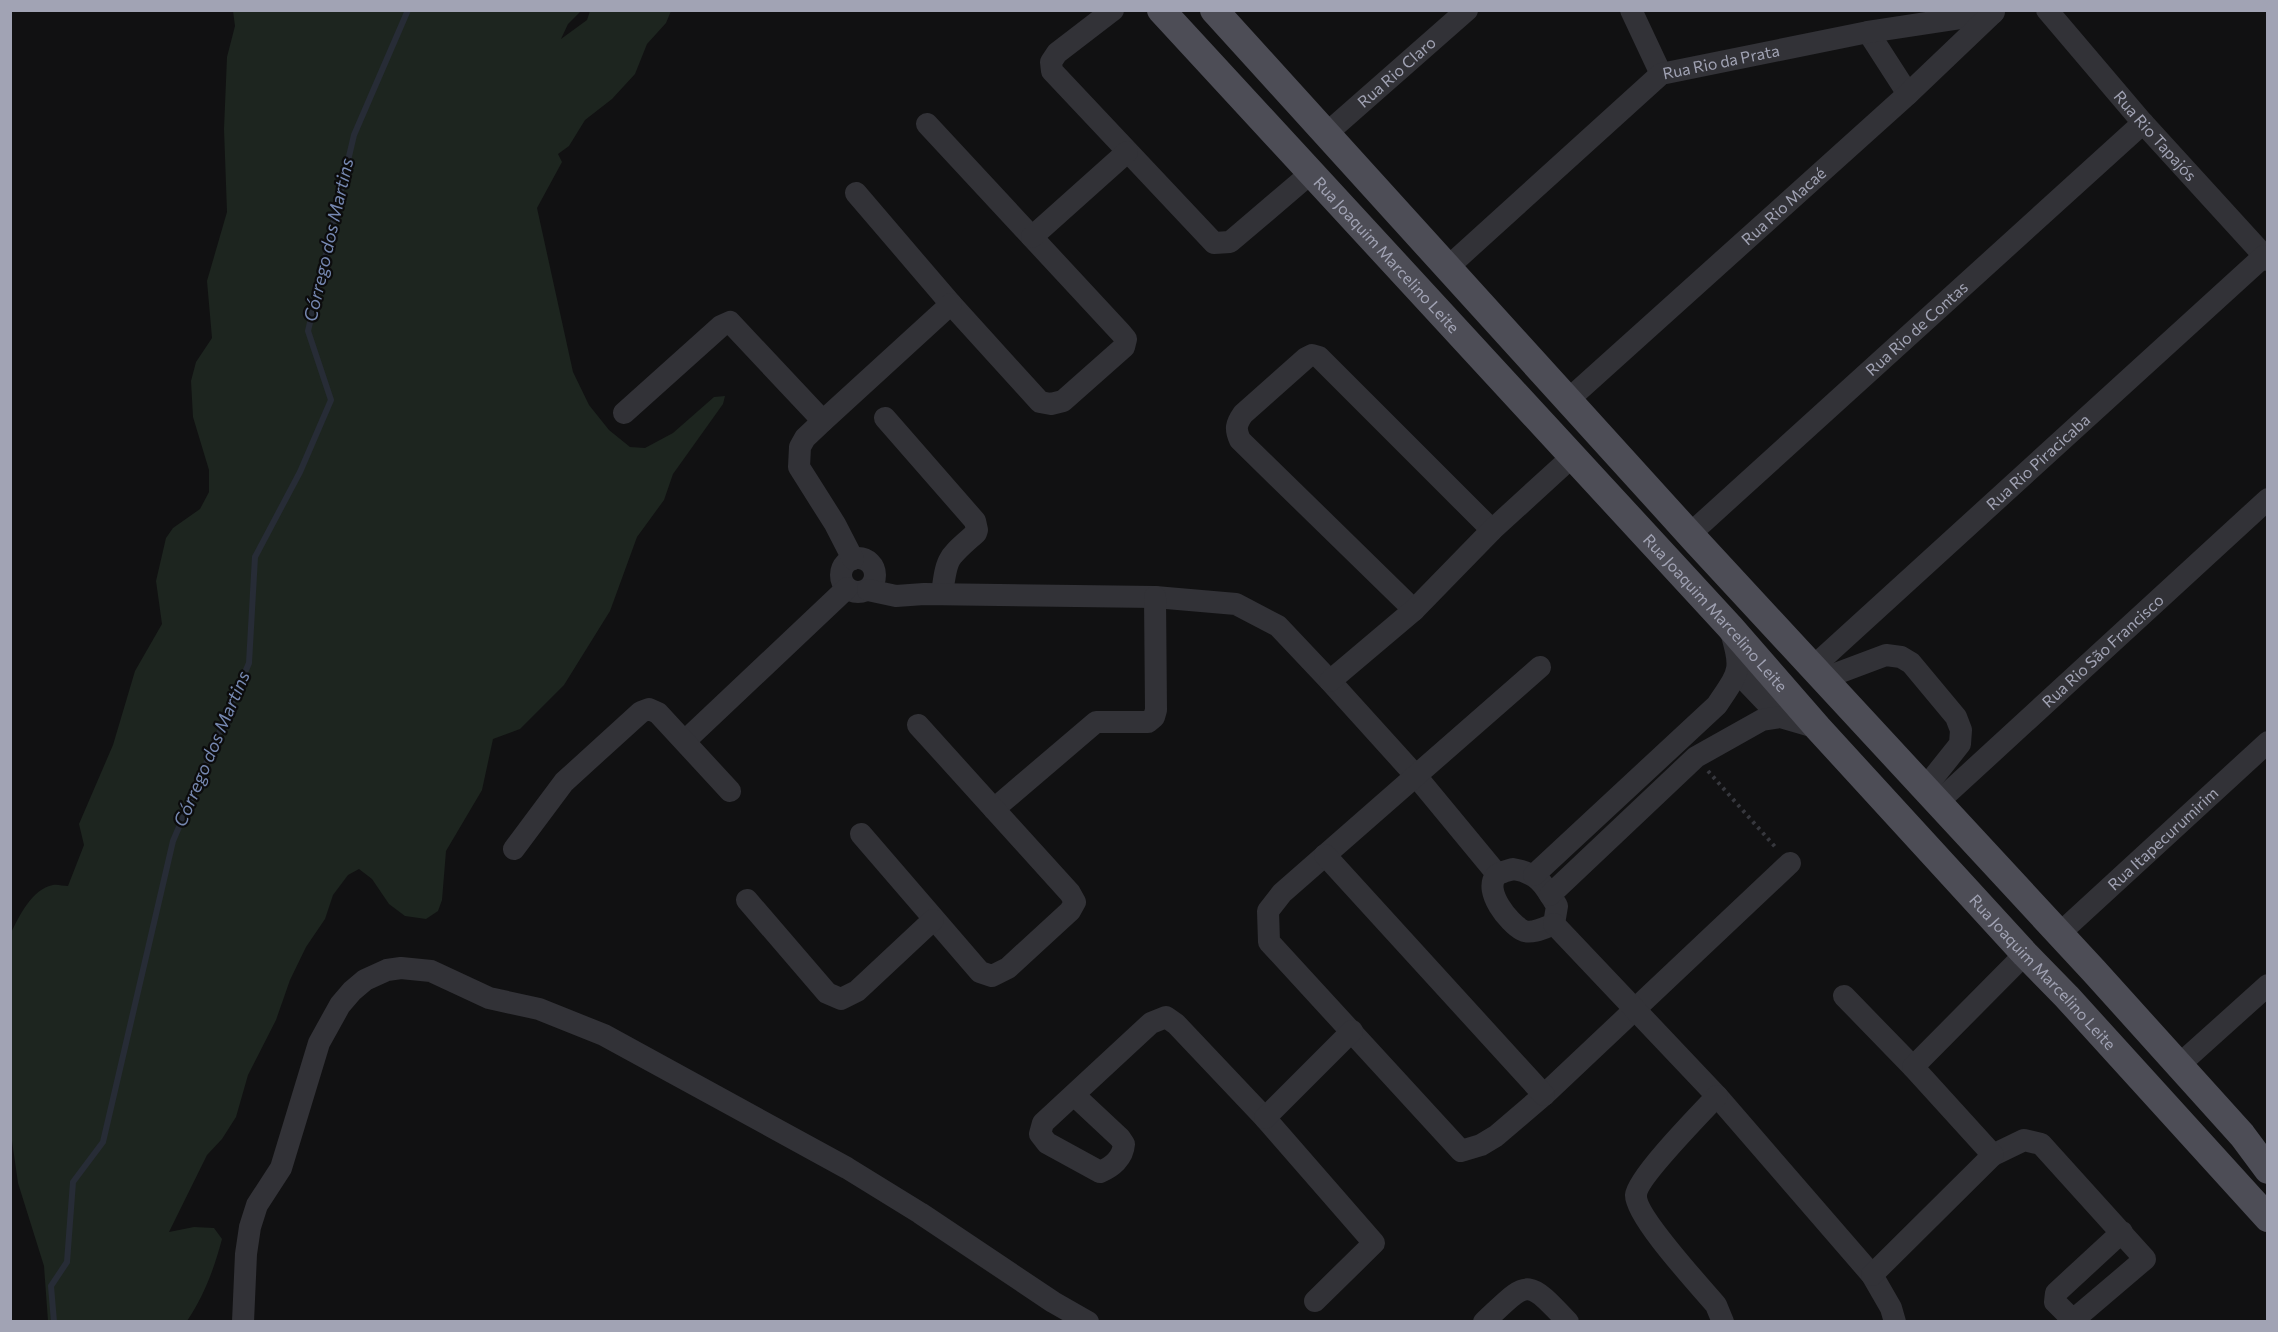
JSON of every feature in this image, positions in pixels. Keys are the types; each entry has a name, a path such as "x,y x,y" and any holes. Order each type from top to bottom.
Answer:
{"main road":[{"name":"Rua Joaquim Marcelino Leite","path":"1161,10 1730,627 1818,728 2118,1052 2268,1218"},
{"name":"Rua Joaquim Marcelino Leite","path":"1214,10 1817,674 2094,971 2242,1135 2268,1170"},
{"path":"1320,182 1347,196 1356,190 1359,183 1357,169"},
{"path":"1364,232 1374,216 1392,207"},
{"path":"1651,542 1659,533 1669,531 1678,536 1750,617 1786,639"},
{"path":"1818,728 1853,742 1916,810 1924,814 1930,812 1931,796"},
{"path":"2067,997 2078,996 2087,990 2092,984 2094,971"},
{"path":"2118,1052 2123,1040 2130,1034 2146,1029"}],"street":[{"path":"1113,10 1057,53 1051,62 1052,70 1215,243 1230,242 1320,182"},
{"name":"Rua Rio Claro","path":"1326,134 1467,10"},
{"path":"1632,10 1661,74"},
{"name":"Rua Rio Tapajós","path":"2048,10 2143,123 2266,258"},
{"name":"Rua Rio da Prata","path":"1447,268 1661,74 1868,32 1995,12"},
{"name":"Rua Rio Macaé","path":"1568,400 1908,94 1995,12"},
{"path":"1868,32 1908,94"},
{"name":"Rua Rio de Contas","path":"1690,534 2143,123"},
{"path":"856,193 951,304 1040,402 1051,404 1063,401 1124,347 1126,339 927,124"},
{"path":"1032,237 1127,152"},
{"name":"Rua Rio Piracicaba","path":"1817,674 2266,258"},
{"path":"951,304 805,438 800,447 799,467 802,476 835,525 857,575 896,596 933,594 1155,597 1236,604 1278,626 1416,776 1497,874"},
{"path":"624,413 721,326 730,322 823,421"},
{"path":"1414,610 1240,440 1235,430 1237,422 1244,414 1306,358 1319,357 1492,530"},
{"path":"885,418 975,521 976,533 950,557 933,594"},
{"path":"1330,681 1414,610 1492,530 1573,456"},
{"name":"Rua Rio São Francisco","path":"1931,796 2268,499"},
{"path":"685,741 857,575"},
{"path":"994,809 1096,722 1148,722 1154,717 1156,710 1155,597"},
{"path":"1534,875 1717,705 1738,673 1738,656 1730,627"},
{"path":"1817,674 1886,655 1901,657 1911,663 1956,717 1962,730 1960,744 1931,796"},
{"path":"1540,667 1282,893 1268,911 1269,942 1461,1151 1481,1145 1496,1136 1544,1095 1790,864"},
{"path":"1738,673 1780,717"},
{"path":"514,849 564,782 641,712 649,709 658,713 730,791"},
{"path":"1550,895 1696,757 1762,720 1780,717 1818,728"},
{"path":"861,834 980,972 992,976 1008,968 1070,911 1075,902 1070,893 918,725"},
{"name":"Rua Itapecurumirim","path":"2059,934 2268,742"},
{"path":"1325,855 1544,1095"},
{"path":"1513,869 1529,871 1534,875 1557,906 1554,924 1531,931 1523,930 1497,904 1492,891 1492,882 1497,874 1513,869"},
{"path":"747,900 827,993 841,999 857,991 933,920"},
{"path":"1554,924 1717,1096 1872,1275 1887,1317"},
{"path":"1913,1067 2025,954"},
{"path":"243,1322 246,1254 250,1227 256,1205 281,1168 319,1043 340,1005 352,991 365,980 387,970 401,968 431,971 489,998 539,1009 604,1035 847,1168 920,1213 1053,1302 1088,1322"},
{"path":"2179,1065 2268,985"},
{"path":"1844,996 1994,1155"},
{"path":"1074,1095 1151,1023 1166,1017 1176,1024 1265,1118 1374,1243 1315,1301"},
{"path":"1265,1118 1352,1031"},
{"path":"1717,1096 1651,1170 1640,1184 1636,1195 1642,1215 1716,1305 1723,1322"},
{"path":"1872,1275 1994,1155 2024,1140 2041,1144 2122,1232"},
{"path":"1484,1322 1518,1291 1529,1288 1541,1294 1568,1322"}],"path":[{"path":"1696,757 1790,864"}],"shaded area":[{"path":"233,11 581,11 568,24 561,39 587,20 590,11 671,11 666,23 647,44 635,74 612,99 585,120 569,146 558,154 562,162 537,208 573,372 589,405 609,430 630,447 645,448 673,433 714,397 725,396 723,404 673,474 664,500 637,537 610,611 564,685 520,729 493,739 482,790 446,851 442,900 438,911 426,919 405,916 389,904 372,879 359,869 348,875 333,895 325,919 306,947 290,980 276,1020 248,1075 236,1117 222,1139 207,1155 169,1232 194,1227 214,1228 222,1239 208,1282 187,1321 48,1321 44,1266 18,1183 11,1134 11,933 27,904 39,892 53,885 68,886 84,845 79,824 113,745 135,671 162,624 156,581 166,538 173,528 200,509 209,492 209,470 193,417 191,381 196,362 212,338 207,281 227,212 224,129 227,57 235,26"}],"waterway":[{"name":"Córrego dos Martins","path":"54,1322 51,1286 67,1262 73,1182 103,1142 173,841 249,663 255,557 300,472 331,400 308,331 354,135 408,10"}]}
